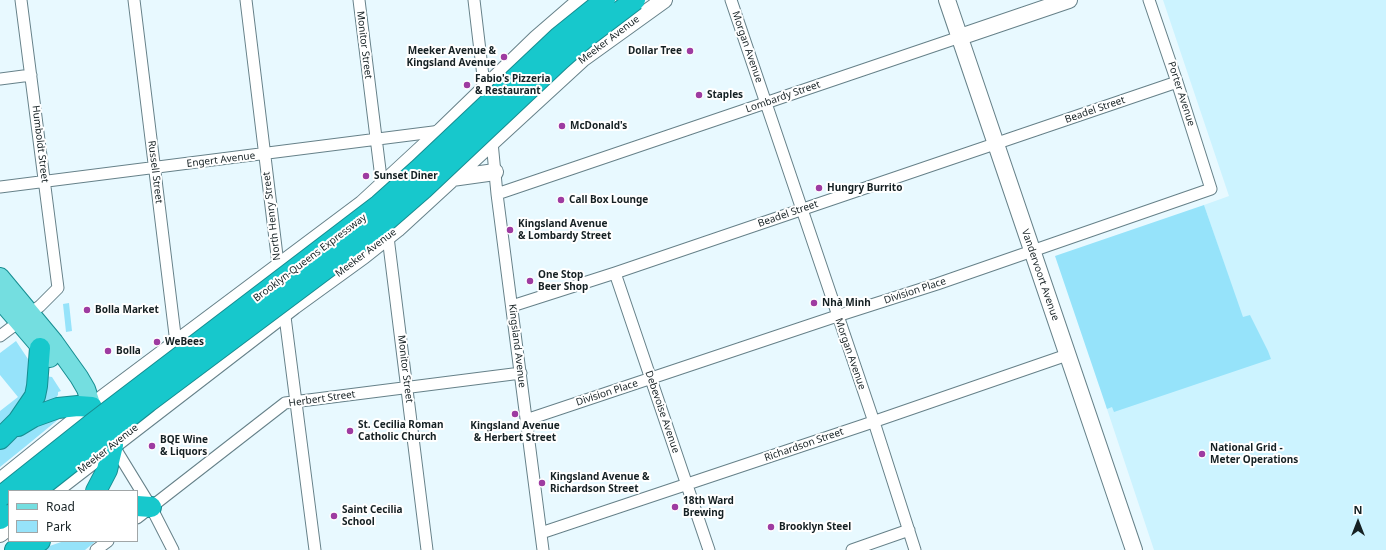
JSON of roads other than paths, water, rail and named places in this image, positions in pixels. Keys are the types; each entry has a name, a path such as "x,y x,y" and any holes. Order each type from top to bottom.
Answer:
{"highway":[{"name":"Brooklyn-Queens Expressway","path":"0,496 93,423 379,205 544,51 574,24 605,0"},
{"name":"Brooklyn-Queens Expressway","path":"36,490 148,402 343,256 384,223 429,184 560,60 594,31 636,0"},
{"path":"3,436 29,407 35,396 40,348"},
{"path":"3,436 25,422 50,410 72,406 92,407"},
{"path":"97,490 107,470 113,445"},
{"path":"0,519 8,513"},
{"path":"15,550 36,542"}],"main road":[{"path":"0,481 92,407 350,213 382,186 441,131 537,38 581,0"},
{"name":"Meeker Avenue","path":"55,490 388,236 582,59 664,0"},
{"name":"Vandervoort Avenue","path":"947,0 1134,550"},
{"name":"Lombardy Street","path":"960,37 1069,0"},
{"path":"452,178 495,172"},
{"path":"0,277 40,348 52,360 74,392 92,407"},
{"path":"0,300 54,342 86,389 92,407 113,445"},
{"path":"0,534 8,528"}],"street":[{"name":"Humboldt Street","path":"21,0 58,288 40,306 24,318"},
{"name":"Russell Street","path":"134,0 176,343"},
{"name":"North Henry Street","path":"246,0 314,550"},
{"name":"Monitor Street","path":"359,0 382,186"},
{"name":"Kingsland Avenue","path":"474,0 485,88 496,108 492,142 497,194 543,550"},
{"name":"Morgan Avenue","path":"731,0 874,422 915,550"},
{"name":"Porter Avenue","path":"1149,0 1211,189"},
{"name":"Lombardy Street","path":"497,194 960,37"},
{"path":"0,79 31,75"},
{"name":"Beadel Street","path":"512,306 615,274 801,209 1177,82"},
{"name":"Engert Avenue","path":"6,186 441,131"},
{"path":"0,195 6,186"},
{"name":"Division Place","path":"526,420 937,284 1031,250 1211,189"},
{"name":"Monitor Street","path":"388,236 427,550"},
{"name":"Debevoise Avenue","path":"615,274 709,550"},
{"path":"0,336 24,318"},
{"name":"Richardson Street","path":"541,533 874,422 1067,355"},
{"name":"Herbert Street","path":"142,510 285,404 520,373"},
{"path":"113,445 133,490"},
{"path":"142,510 174,550"},
{"path":"852,550 909,530"},
{"path":"96,550 107,542"}],"place":[{"name":"Dollar Tree","path":"690,51"},
{"name":"Meeker Avenue & Kingsland Avenue","path":"504,57"},
{"name":"Fabio's Pizzeria & Restaurant","path":"467,85"},
{"name":"Staples","path":"699,95"},
{"name":"McDonald's","path":"562,126"},
{"name":"Sunset Diner","path":"366,176"},
{"name":"Hungry Burrito","path":"819,188"},
{"name":"Call Box Lounge","path":"561,200"},
{"name":"Kingsland Avenue & Lombardy Street","path":"510,230"},
{"name":"One Stop Beer Shop","path":"530,281"},
{"name":"Nhà Minh","path":"814,303"},
{"name":"Bolla Market","path":"87,310"},
{"name":"WeBees","path":"157,342"},
{"name":"Bolla","path":"108,351"},
{"name":"Kingsland Avenue & Herbert Street","path":"515,414"},
{"name":"St. Cecilia Roman Catholic Church","path":"350,431"},
{"name":"BQE Wine & Liquors","path":"152,446"},
{"name":"National Grid - Meter Operations","path":"1202,454"},
{"name":"Kingsland Avenue & Richardson Street","path":"542,483"},
{"name":"18th Ward Brewing","path":"675,507"},
{"name":"Saint Cecilia School","path":"334,516"},
{"name":"Brooklyn Steel","path":"771,527"}]}
